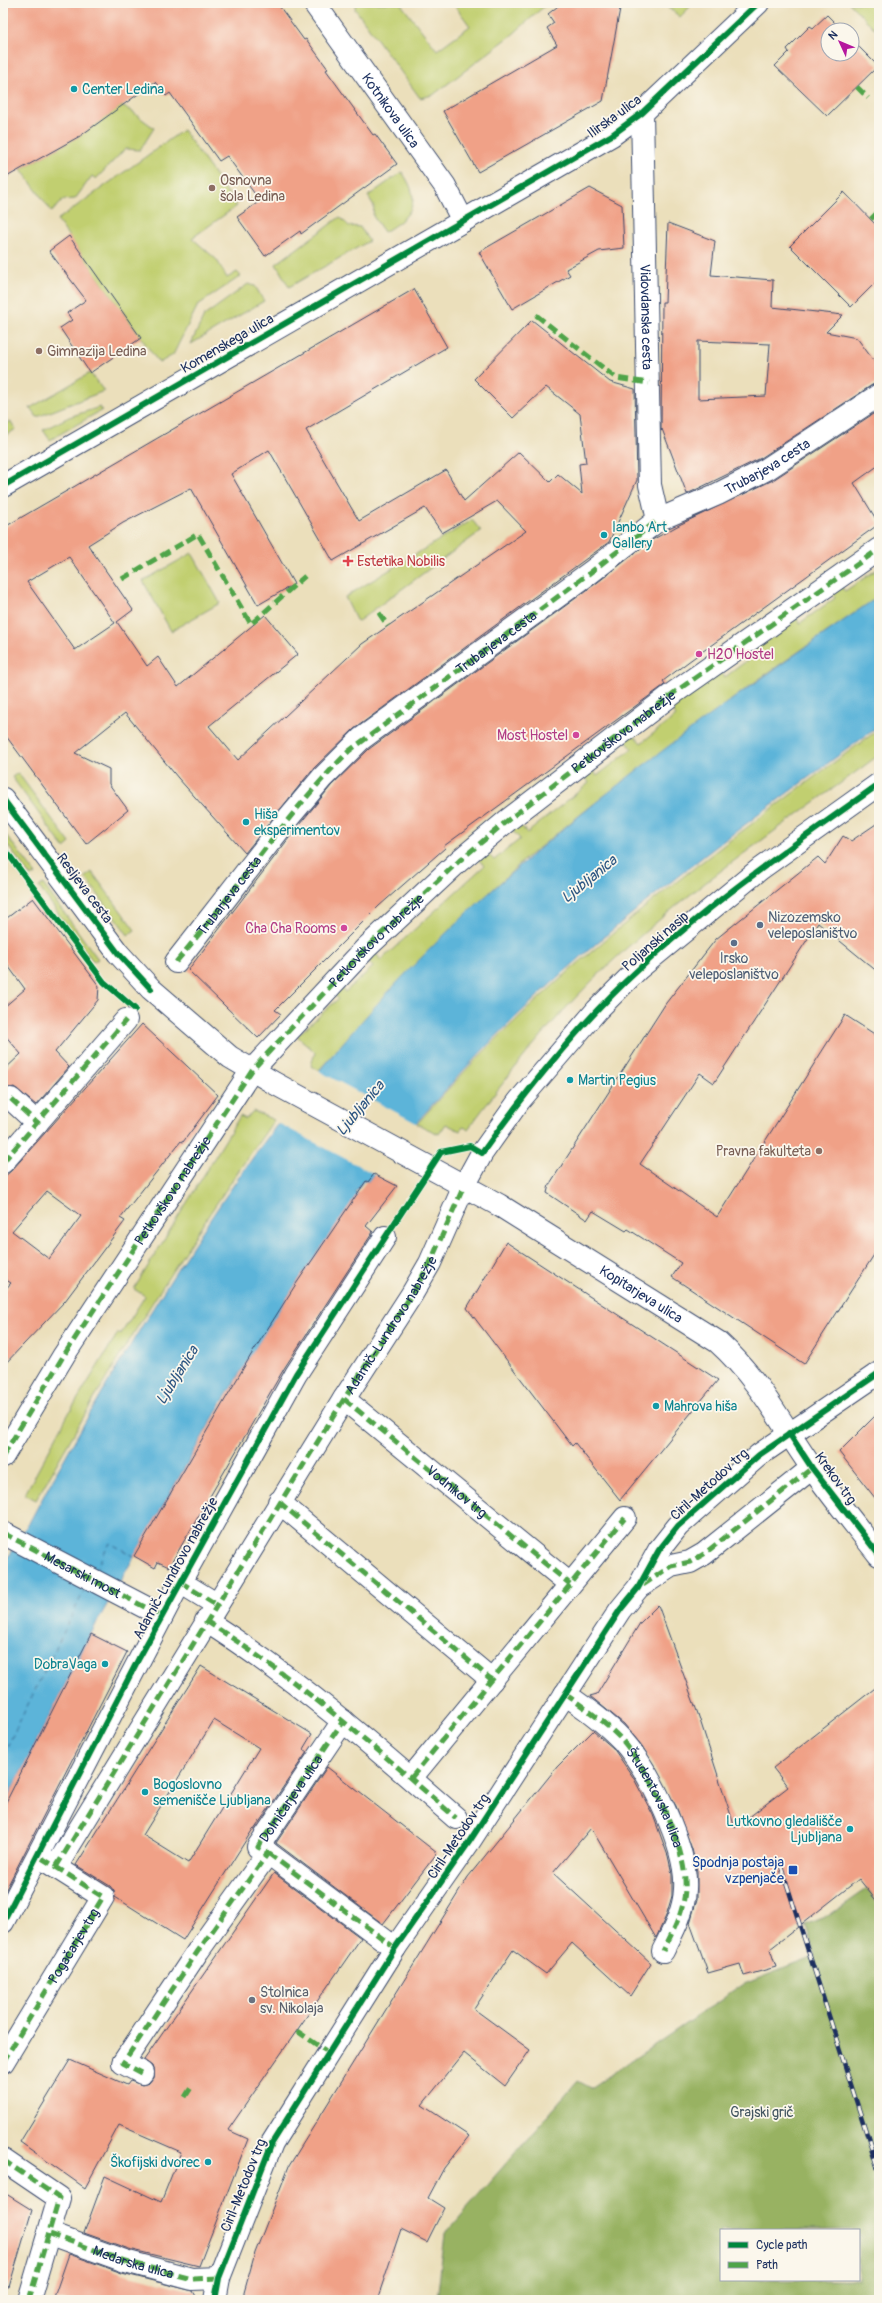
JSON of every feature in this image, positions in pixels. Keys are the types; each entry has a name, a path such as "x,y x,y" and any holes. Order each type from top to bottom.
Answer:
{"street":[{"name":"Kotnikova ulica","path":"314,3 445,186 463,221"},
{"name":"Ilirska ulica","path":"463,221 596,145 642,113 758,3"},
{"name":"Vidovdanska cesta","path":"642,113 650,485 658,520"},
{"name":"Komenskega ulica","path":"3,486 463,221"},
{"name":"Trubarjeva cesta","path":"176,962 289,817 349,751 591,572 658,520 718,494 767,469 879,395"},
{"name":"Petkovškovo nabrežje","path":"3,1456 64,1355 252,1070 309,1007 392,922 508,820 675,692 879,549"},
{"name":"Poljanski nasip","path":"464,1186 482,1153 519,1101 598,1010 638,969 760,869 879,784"},
{"name":"Resljeva cesta","path":"3,799 118,954 151,989 230,1057 274,1083 413,1156 464,1186"},
{"path":"3,1162 126,1020"},
{"path":"11,1099 37,1123"},
{"name":"Adamič-Lundrovo nabrežje","path":"56,1867 279,1502 430,1263 464,1186"},
{"name":"Kopitarjeva ulica","path":"464,1186 499,1205 718,1342 738,1360 758,1384 789,1432"},
{"name":"Adamič-Lundrovo nabrežje","path":"3,1922 180,1582 296,1374 385,1236"},
{"name":"Ciril-Metodov trg","path":"215,2300 219,2278 272,2143 395,1948 469,1842 620,1610 638,1588 659,1550 678,1526 759,1455 789,1432 861,1387 879,1373"},
{"name":"Vodnikov trg","path":"344,1399 570,1584"},
{"name":"Krekov trg","path":"789,1432 812,1468 879,1555"},
{"name":"Ciril-Metodov trg","path":"638,1588 671,1566 690,1562 704,1554 812,1468"},
{"path":"279,1502 492,1680"},
{"path":"411,1778 625,1518"},
{"name":"Mesarski most","path":"3,1533 162,1616"},
{"path":"180,1582 257,1656 343,1721 456,1818"},
{"name":"Študentovska ulica","path":"565,1694 600,1719 622,1740 655,1792 678,1846 684,1867 684,1902 677,1924 663,1951"},
{"name":"Dolničarjeva ulica","path":"142,2073 123,2063 198,1951 268,1853 258,1847 343,1721"},
{"path":"268,1853 395,1948"},
{"name":"Pogačarjev trg","path":"3,2062 103,1897 37,1855"},
{"path":"3,2160 59,2198 50,2234 29,2300"},
{"name":"Medarska ulica","path":"50,2234 125,2261 192,2279 219,2278"}],"green space":[{"path":"356,3 400,3 437,50 470,26 453,3 548,3 512,35 433,95 420,98 355,9"},
{"path":"663,3 694,3 680,17"},
{"path":"849,3 879,3 879,33"},
{"path":"121,106 130,110 154,128 140,150 125,149 96,179 92,176 75,199 62,200 52,212 21,169 79,136"},
{"path":"183,130 237,206 192,238 217,260 227,278 237,272 241,276 198,305 173,355 159,363 57,220"},
{"path":"402,172 412,192 413,200 411,207 408,214 402,220 384,232 373,216 374,206 368,196"},
{"path":"340,217 349,226 360,227 369,241 289,287 276,264"},
{"path":"248,284 255,286 264,301 191,344 204,316"},
{"path":"90,373 104,391 37,417 30,408"},
{"path":"100,407 102,410 50,440 43,430 69,417"},
{"path":"10,421 16,429 3,437 3,425"},
{"path":"472,520 481,531 357,622 345,597"},
{"path":"192,553 220,603 171,631 143,581"},
{"path":"879,568 879,596 759,679 591,806 525,859 422,957 318,1071 311,1066 315,1052 297,1036 338,999 332,992 339,985 345,992 373,967 365,958 373,950 381,960 484,866 476,856 483,849 494,860 520,839 509,827 517,821 527,833 589,783 581,772 589,766 597,776 632,749 625,739 633,734 641,743 676,716 669,707 719,670 725,677 753,656 748,649 794,615 800,623 835,598 830,590 839,584 845,591"},
{"path":"879,729 879,755 696,890 661,918 594,979 544,1033 468,1129 463,1127 460,1131 446,1124 439,1134 417,1124 468,1067 522,1014 579,963 696,866"},
{"path":"18,773 70,843 64,848 12,777"},
{"path":"3,831 36,874 31,877 3,839"},
{"path":"92,872 135,930 128,935 85,877"},
{"path":"43,884 98,959 95,961 92,960 39,887"},
{"path":"253,1111 274,1120 210,1213 150,1307 120,1355 36,1500 25,1494 69,1413 118,1333 121,1334 145,1296 134,1289 240,1116 246,1119"},
{"name":"Grajski grič","path":"867,1889 879,1904 879,2300 437,2300 445,2233 578,2081 591,2088 744,1984 816,1956 805,1925 828,1916"}],"water":[{"name":"Ljubljanica","path":"879,596 879,726 706,854 595,945 542,992 490,1042 413,1127 368,1182 364,1180 355,1192 359,1195 296,1284 222,1402 96,1624 3,1808 2,1587 3,1572 7,1560 110,1379 138,1333 194,1243 254,1156 286,1113 353,1031 411,968 472,908 602,797 739,694"}],"pier":[{"path":"317,1070 418,1124 376,1175 276,1122"}],"building":[{"path":"3,3 277,3 304,40 306,39 328,69 326,70 373,135 375,134 397,164 301,234 300,231 265,256 237,217 260,201 227,156 219,161 170,93 166,96 155,82 80,136 3,179"},
{"path":"562,3 621,3 603,101 478,172 443,111 557,45 547,28 554,23 548,14"},
{"path":"827,15 834,22 820,22 820,62 860,62 860,48 878,66 827,116 775,66 789,52 787,49 810,26 813,28"},
{"path":"590,188 622,205 624,248 599,251 566,269 570,275 512,309 479,252"},
{"path":"844,192 879,228 879,279 851,307 790,246"},
{"path":"668,223 715,241 711,275 773,280 772,307 843,315 826,332 857,338 879,368 879,383 872,385 761,458 687,494 662,429 661,431 662,302 665,302","holes":["698,341 770,344 766,396 698,399"]},
{"path":"69,236 141,338 90,373 60,328 72,320 67,313 86,300 49,251"},
{"path":"414,289 447,347 306,430 359,521 446,470 464,501 519,452 550,482 558,474 582,494 579,464 586,463 580,414 546,387 513,418 474,379 532,320 610,382 635,389 637,480 609,542 354,729 312,770 245,853 178,778 125,713 75,753 109,769 109,784 128,810 86,844 3,732 3,528","holes":["269,450 333,561 425,508 442,533 497,501 526,531 362,644 238,760 209,726 298,654 265,615 178,687 158,657 147,666 117,622 133,610 88,545 123,523 191,488 258,605 294,584 231,474","69,557 115,623 75,650 27,582"]},
{"path":"879,410 879,465 854,483 879,524 688,662 663,681 665,684 663,686 444,846 445,848 379,906 275,1010 281,1014 258,1038 188,970 299,825 331,786 369,749 598,582 652,540 681,524 773,480"},
{"path":"879,822 879,973 818,923 714,1083 700,1073 640,1164 717,1217 845,1015 879,1037 879,1247 804,1364 672,1277 681,1263 628,1229 626,1231 593,1211 587,1220 547,1193 549,1185 666,1003 716,939 818,857 825,864 843,836 851,841"},
{"path":"33,898 99,986 98,1000 55,1052 69,1067 36,1105 14,1087 3,1090 3,1071 21,1054 3,1033 3,1008 25,989 3,959 3,921"},
{"path":"142,1024 218,1095 183,1142 181,1141 120,1218 125,1221 65,1301 3,1366 3,1292 11,1283 3,1278 3,1178 12,1170","holes":["47,1191 81,1216 49,1259 12,1231"]},
{"path":"374,1174 397,1186 366,1226 373,1232 285,1367 169,1567 158,1562 155,1568 134,1556 251,1355 296,1284 366,1181 368,1182"},
{"path":"506,1242 718,1380 620,1500 575,1443 572,1446 467,1308"},
{"path":"879,1412 879,1503 839,1452"},
{"path":"658,1605 698,1714 735,1828 788,1787 773,1768 879,1685 879,1904 859,1879 770,1949 776,1967 744,1976 740,1964 708,1973 690,1923 697,1899 697,1871 692,1849 676,1806 642,1746 624,1724 590,1696 597,1694 640,1623"},
{"path":"91,1634 127,1652 3,1895 3,1808"},
{"name":"Bogoslovno semenišče Ljubljana","path":"201,1666 312,1734 303,1749 307,1752 254,1830 253,1829 183,1940 115,1897 114,1891 110,1886 76,1865","holes":["214,1720 259,1748 188,1863 143,1835"]},
{"path":"593,1731 613,1748 633,1777 653,1815 668,1856 672,1874 672,1896 666,1916 656,1938 591,1828 553,1873 651,1963 630,1996 572,1943 546,1974 513,1950 474,2009 530,2050 505,2086 464,2053 422,2105 469,2136 444,2168 428,2198 444,2208 427,2242 401,2229 377,2300 242,2300 255,2253 289,2166 468,1877 557,1767"},
{"path":"327,1767 437,1853 383,1924 276,1843"},
{"path":"274,1873 361,1938 228,2130 248,2139 199,2266 129,2249 84,2233 105,2176 161,2202 181,2152 119,2125 85,2188 20,2142 70,2060 127,2085 130,2081 142,2085 149,2083 153,2078 154,2072 152,2066 144,2060"},
{"path":"3,2192 32,2210 9,2287 3,2286"},
{"path":"69,2254 122,2273 193,2291 198,2300 53,2300"}],"ferry route":[{"path":"95,1570 110,1543 134,1556"},
{"path":"3,1755 85,1589"}],"railway":[{"path":"781,1866 879,2172"}],"marked path":[{"path":"857,87 868,98"},
{"path":"871,219 879,211"},
{"path":"536,315 616,378 649,383"},
{"path":"176,962 198,936 281,828 325,776 349,751 591,572 658,520"},
{"path":"122,579 198,534 251,624 305,576"},
{"path":"3,1456 64,1355 252,1070 366,948 459,861 508,820 675,692 879,549"},
{"path":"379,613 388,626"},
{"path":"3,1162 126,1020"},
{"path":"11,1099 37,1123"},
{"path":"56,1867 344,1399 412,1294 430,1263 464,1186"},
{"path":"344,1399 570,1584"},
{"path":"643,1585 671,1566 690,1562 704,1554 812,1468"},
{"path":"279,1502 492,1680"},
{"path":"411,1778 625,1518"},
{"path":"3,1533 162,1616"},
{"path":"180,1582 216,1604"},
{"path":"206,1621 272,1666 304,1690 456,1818"},
{"path":"565,1694 609,1727 633,1753 655,1790 674,1832 684,1872 685,1889 683,1906 663,1951"},
{"path":"142,2073 123,2063 198,1951 268,1853 258,1847 343,1721"},
{"path":"268,1853 395,1948"},
{"path":"3,2062 103,1897 37,1855"},
{"path":"297,2031 329,2053"},
{"path":"185,2097 192,2086"},
{"path":"3,2160 59,2198 29,2300"},
{"path":"50,2234 125,2261 192,2279 219,2278"}],"cycle path":[{"path":"3,486 612,135 642,113 758,3"},
{"path":"3,1922 139,1658 296,1374 441,1152 470,1146 482,1153 556,1056 596,1011 639,969 696,919 787,850 879,784"},
{"path":"3,799 118,953 151,989"},
{"path":"3,847 104,982 135,1009"},
{"path":"215,2300 219,2278 272,2143 395,1948 469,1842 620,1610 638,1588 659,1550 678,1526 759,1455 879,1373"},
{"path":"789,1433 812,1468 879,1555"}],"place":[{"name":"Center Ledina","path":"74,89"},
{"name":"Osnovna šola Ledina","path":"212,188"},
{"name":"Gimnazija Ledina","path":"39,351"},
{"name":"Ianbo Art Gallery","path":"604,535"},
{"name":"Estetika Nobilis","path":"348,561"},
{"name":"H2O Hostel","path":"699,654"},
{"name":"Most Hostel","path":"576,735"},
{"name":"Hiša eksperimentov","path":"246,822"},
{"name":"Nizozemsko veleposlaništvo","path":"760,925"},
{"name":"Cha Cha Rooms","path":"344,928"},
{"name":"Irsko veleposlaništvo","path":"734,943"},
{"name":"Martin Pegius","path":"570,1080"},
{"name":"Pravna fakulteta","path":"819,1151"},
{"name":"Mahrova hiša","path":"656,1406"},
{"name":"DobraVaga","path":"105,1664"},
{"name":"Bogoslovno semenišče Ljubljana","path":"145,1792"},
{"name":"Lutkovno gledališče Ljubljana","path":"850,1829"},
{"name":"Spodnja postaja vzpenjače","path":"793,1870"},
{"name":"Stolnica sv. Nikolaja","path":"252,2000"},
{"name":"Škofijski dvorec","path":"208,2162"}]}
